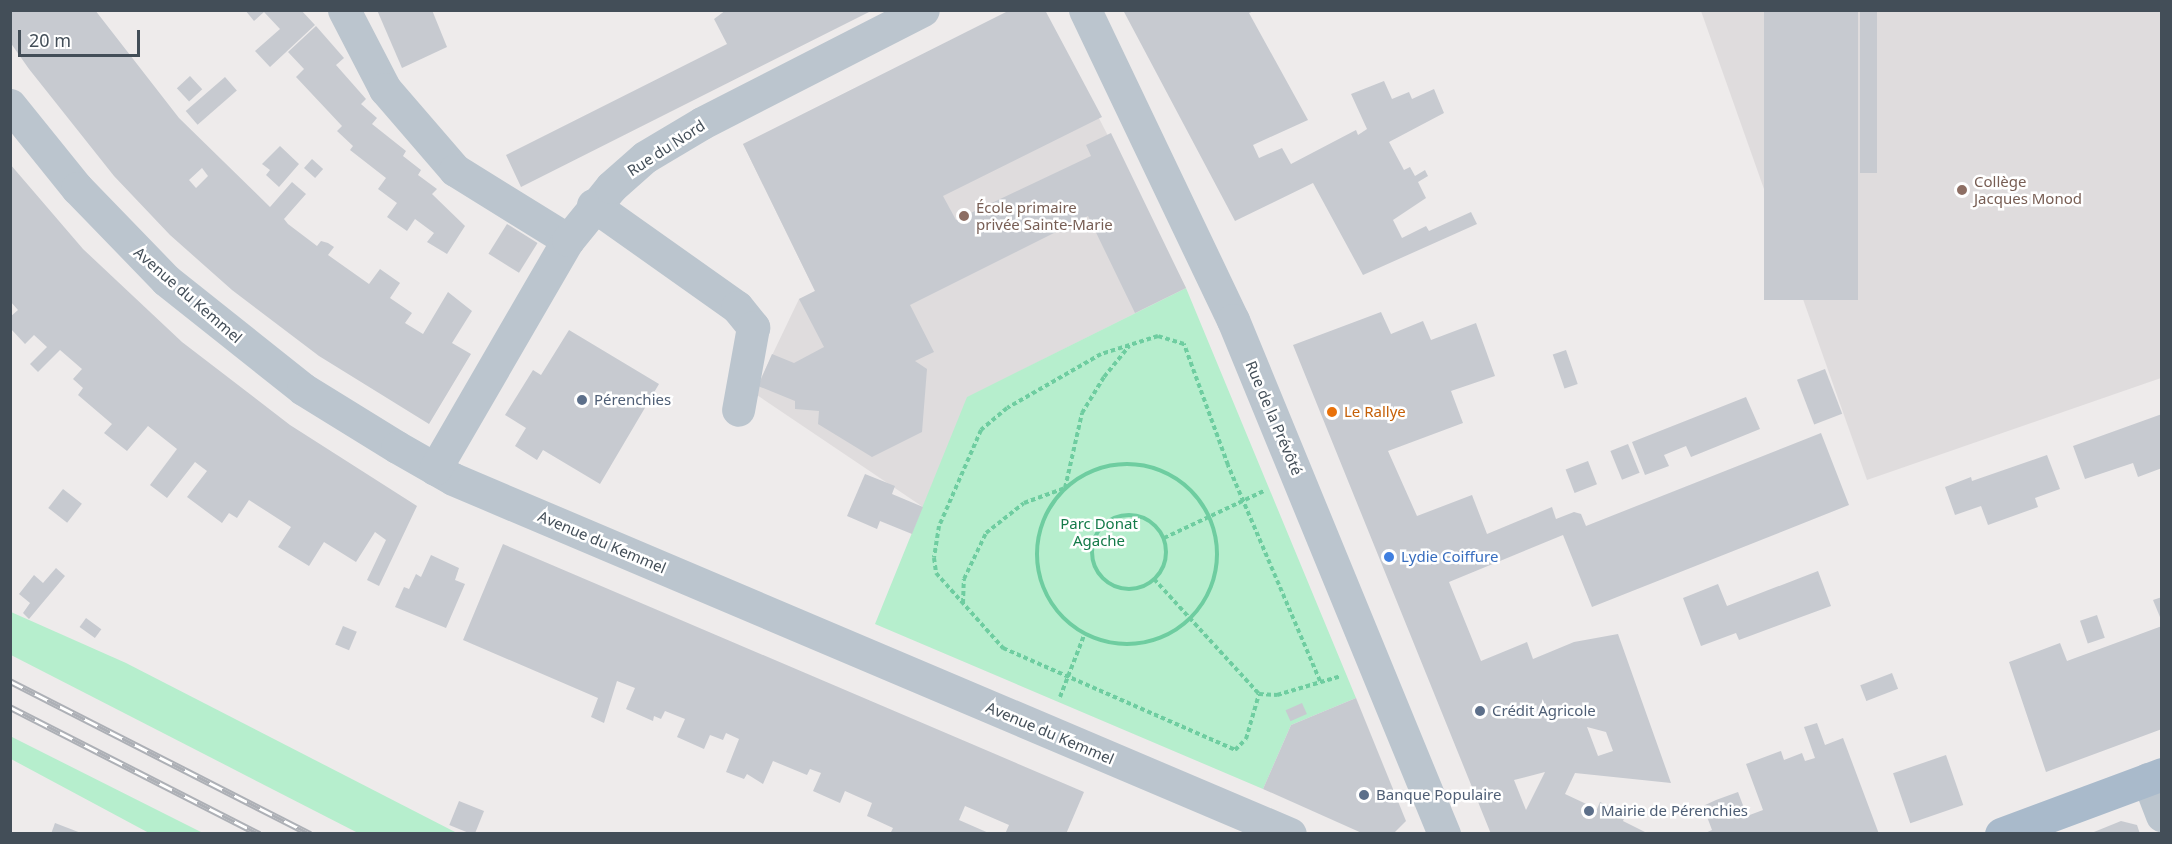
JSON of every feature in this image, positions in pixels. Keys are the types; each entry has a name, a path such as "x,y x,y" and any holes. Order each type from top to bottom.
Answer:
{"main road":[{"path":"2001,834 2155,777"}],"street":[{"path":"344,10 385,89 455,170 568,240"},
{"name":"Rue du Nord","path":"435,469 568,240 593,205 645,157 702,123 924,10"},
{"name":"Rue de la Prévôté","path":"1085,10 1218,286 1298,475 1444,834"},
{"name":"Avenue du Kemmel","path":"10,105 54,161 132,248 200,309 303,389 435,469 1290,834"},
{"path":"593,205 737,308 753,327 738,410"},
{"path":"2155,777 2162,815"}],"path":[{"path":"1259,694 1246,739 1235,750 1002,648 936,573 934,558 939,526 981,430 1007,408 1101,354 1158,336 1184,344 1245,500 1320,681"},
{"path":"1065,488 1082,413 1104,377 1130,345"},
{"path":"1124,462 1152,466 1180,479 1202,502 1209,516 1215,530 1218,561 1210,592 1190,620 1167,636 1136,644 1105,642 1085,633 1053,608 1040,580 1035,552 1040,525 1053,500 1065,488 1097,467 1124,462"},
{"path":"1164,538 1298,475"},
{"path":"963,603 964,579 986,533 1024,503 1065,488"},
{"path":"1124,515 1148,520 1164,538 1164,562 1154,579 1140,587 1115,587 1097,572 1091,548 1102,525 1124,515"},
{"path":"1154,579 1259,694 1277,695 1375,662"},
{"path":"1046,731 1085,633"}],"shaded area":[{"name":"École primaire privée Sainte-Marie","path":"1010,11 1044,11 1186,288 968,397 923,507 754,393 799,299 815,291 743,144"},
{"name":"Collège Jacques Monod","path":"1701,11 2161,11 2161,378 1867,480"}],"green space":[{"name":"Parc Donat Agache","path":"1186,288 1356,698 1291,725 1263,789 875,624 967,397"},
{"path":"11,612 126,663 457,833 358,833 11,655"},
{"path":"10,736 203,833 149,833 11,759"}],"building":[{"path":"10,10 95,10 179,118 270,207 292,182 306,194 284,219 288,224 317,246 321,241 334,247 328,255 369,284 380,269 400,283 390,298 412,313 405,323 423,334 448,292 472,311 452,343 471,354 429,424 319,356 232,290 170,235 114,176 10,42","holes":["202,168 208,176 196,188 189,180"]},
{"path":"245,10 301,10 315,25 270,67 255,51 280,29 264,12 254,21"},
{"path":"377,10 432,10 447,47 402,68"},
{"path":"726,10 873,10 521,187 506,155 727,44 714,19"},
{"name":"École primaire privée Sainte-Marie","path":"1010,10 1045,10 1102,117 943,196 956,220 1091,156 1086,145 1111,133 1186,288 1135,313 1088,216 910,305 934,352 915,361 927,369 922,432 872,457 818,424 819,411 795,409 795,401 758,386 772,354 794,363 824,347 799,299 815,291 743,144"},
{"path":"1123,10 1256,10 1249,13 1308,120 1253,145 1259,158 1282,148 1291,164 1356,130 1358,135 1367,129 1351,94 1384,81 1392,99 1409,92 1412,99 1434,89 1444,113 1389,142 1404,170 1410,167 1415,176 1425,170 1428,176 1418,182 1426,198 1393,220 1402,238 1426,226 1429,231 1471,212 1477,224 1363,275 1313,183 1235,221"},
{"path":"1764,10 1858,10 1858,300 1764,300"},
{"path":"1860,10 1877,10 1877,173 1860,173"},
{"path":"316,26 344,58 336,65 366,99 361,104 377,118 372,124 406,151 403,156 421,170 418,175 437,189 432,194 465,226 447,254 427,242 434,233 415,219 407,231 387,217 397,203 378,189 386,178 350,150 353,146 337,131 342,126 296,77 304,69 288,52"},
{"path":"190,76 202,89 189,101 177,88"},
{"path":"225,77 237,91 198,125 186,111"},
{"path":"280,146 299,164 279,187 266,175 270,170 262,164"},
{"path":"312,159 323,169 315,178 304,168"},
{"path":"10,164 83,249 182,342 290,425 417,506 379,586 367,580 386,540 375,532 356,562 324,542 309,566 278,547 291,527 249,500 237,518 229,513 222,523 187,497 207,471 195,462 167,498 150,485 177,449 148,426 127,451 104,433 112,424 78,395 83,388 73,379 82,369 60,350 38,372 30,364 47,347 34,335 25,344 10,328 10,317 18,310 10,301"},
{"path":"507,224 538,243 519,273 488,254"},
{"path":"1381,312 1391,334 1423,321 1431,340 1476,323 1495,376 1451,391 1463,423 1388,451 1417,516 1472,495 1487,534 1552,507 1556,519 1574,512 1581,514 1586,526 1821,433 1849,505 1592,607 1563,535 1449,582 1481,661 1527,642 1533,659 1574,642 1618,634 1671,783 1575,773 1565,794 1597,809 1600,802 1626,814 1623,821 1649,834 1491,834 1293,345","holes":["1587,727 1606,732 1613,751 1598,756","1545,772 1526,810 1514,780"]},
{"name":"Pérenchies","path":"569,330 659,384 600,484 543,450 537,460 515,446 526,428 505,415 533,370 541,375"},
{"path":"1566,350 1578,384 1564,389 1553,355"},
{"path":"1825,369 1842,414 1814,425 1797,380"},
{"path":"1746,397 1760,429 1691,457 1686,446 1664,455 1669,466 1645,475 1632,442"},
{"path":"2162,414 2162,468 2138,477 2133,463 2085,479 2073,446"},
{"path":"1628,444 1640,473 1622,480 1610,451"},
{"path":"2047,455 2060,489 2035,498 2038,507 1988,525 1981,506 1955,515 1945,487 1971,477 1972,481"},
{"path":"1588,461 1597,484 1575,493 1566,470"},
{"path":"865,474 895,486 892,494 923,507 912,534 880,521 877,529 847,516"},
{"path":"63,489 82,504 67,523 48,508"},
{"path":"503,544 1084,792 1066,834 1005,834 1009,825 965,806 959,820 991,834 890,834 893,828 867,816 872,803 845,791 840,803 813,791 821,773 810,769 807,775 773,761 763,784 747,774 744,779 726,772 739,739 726,733 723,740 710,735 704,749 677,737 685,719 665,711 661,719 654,716 653,721 626,709 635,688 617,681 604,723 591,717 598,698 463,640"},
{"path":"431,555 459,568 455,580 465,584 446,628 395,607 404,587 409,589 416,574 421,577"},
{"path":"56,568 65,576 29,619 23,613 30,603 19,594 34,575 43,583"},
{"path":"1818,571 1831,606 1739,640 1736,633 1701,646 1683,598 1718,584 1727,606"},
{"path":"2162,597 2162,617 2160,617 2153,600"},
{"path":"2097,615 2105,638 2088,644 2080,621"},
{"path":"86,618 101,629 95,638 80,627"},
{"path":"343,626 357,632 349,650 335,644"},
{"path":"2162,626 2162,729 2046,772 2009,662 2060,643 2067,661"},
{"path":"1892,673 1898,689 1866,701 1860,685"},
{"path":"1356,698 1406,821 1393,834 1364,834 1263,789 1291,725"},
{"path":"1302,703 1307,714 1290,721 1286,710"},
{"path":"1817,723 1825,745 1843,738 1879,834 1703,834 1712,830 1703,806 1716,800 1738,792 1747,816 1763,810 1746,764 1781,751 1784,760 1802,753 1805,761 1815,758 1804,727"},
{"path":"1946,755 1963,805 1910,823 1893,773"},
{"path":"459,801 484,811 475,834 449,825"},
{"path":"2121,821 2137,825 2140,834 2089,834"},
{"path":"55,823 81,833 81,834 51,834"}],"railway":[{"path":"10,681 310,834"},
{"path":"10,707 259,834"}],"place":[{"name":"Collège Jacques Monod","path":"1962,190"},
{"name":"École primaire privée Sainte-Marie","path":"964,216"},
{"name":"Pérenchies","path":"582,400"},
{"name":"Le Rallye","path":"1332,412"},
{"name":"Lydie Coiffure","path":"1389,557"},
{"name":"Crédit Agricole","path":"1480,711"},
{"name":"Banque Populaire","path":"1364,795"},
{"name":"Mairie de Pérenchies","path":"1589,811"}]}
